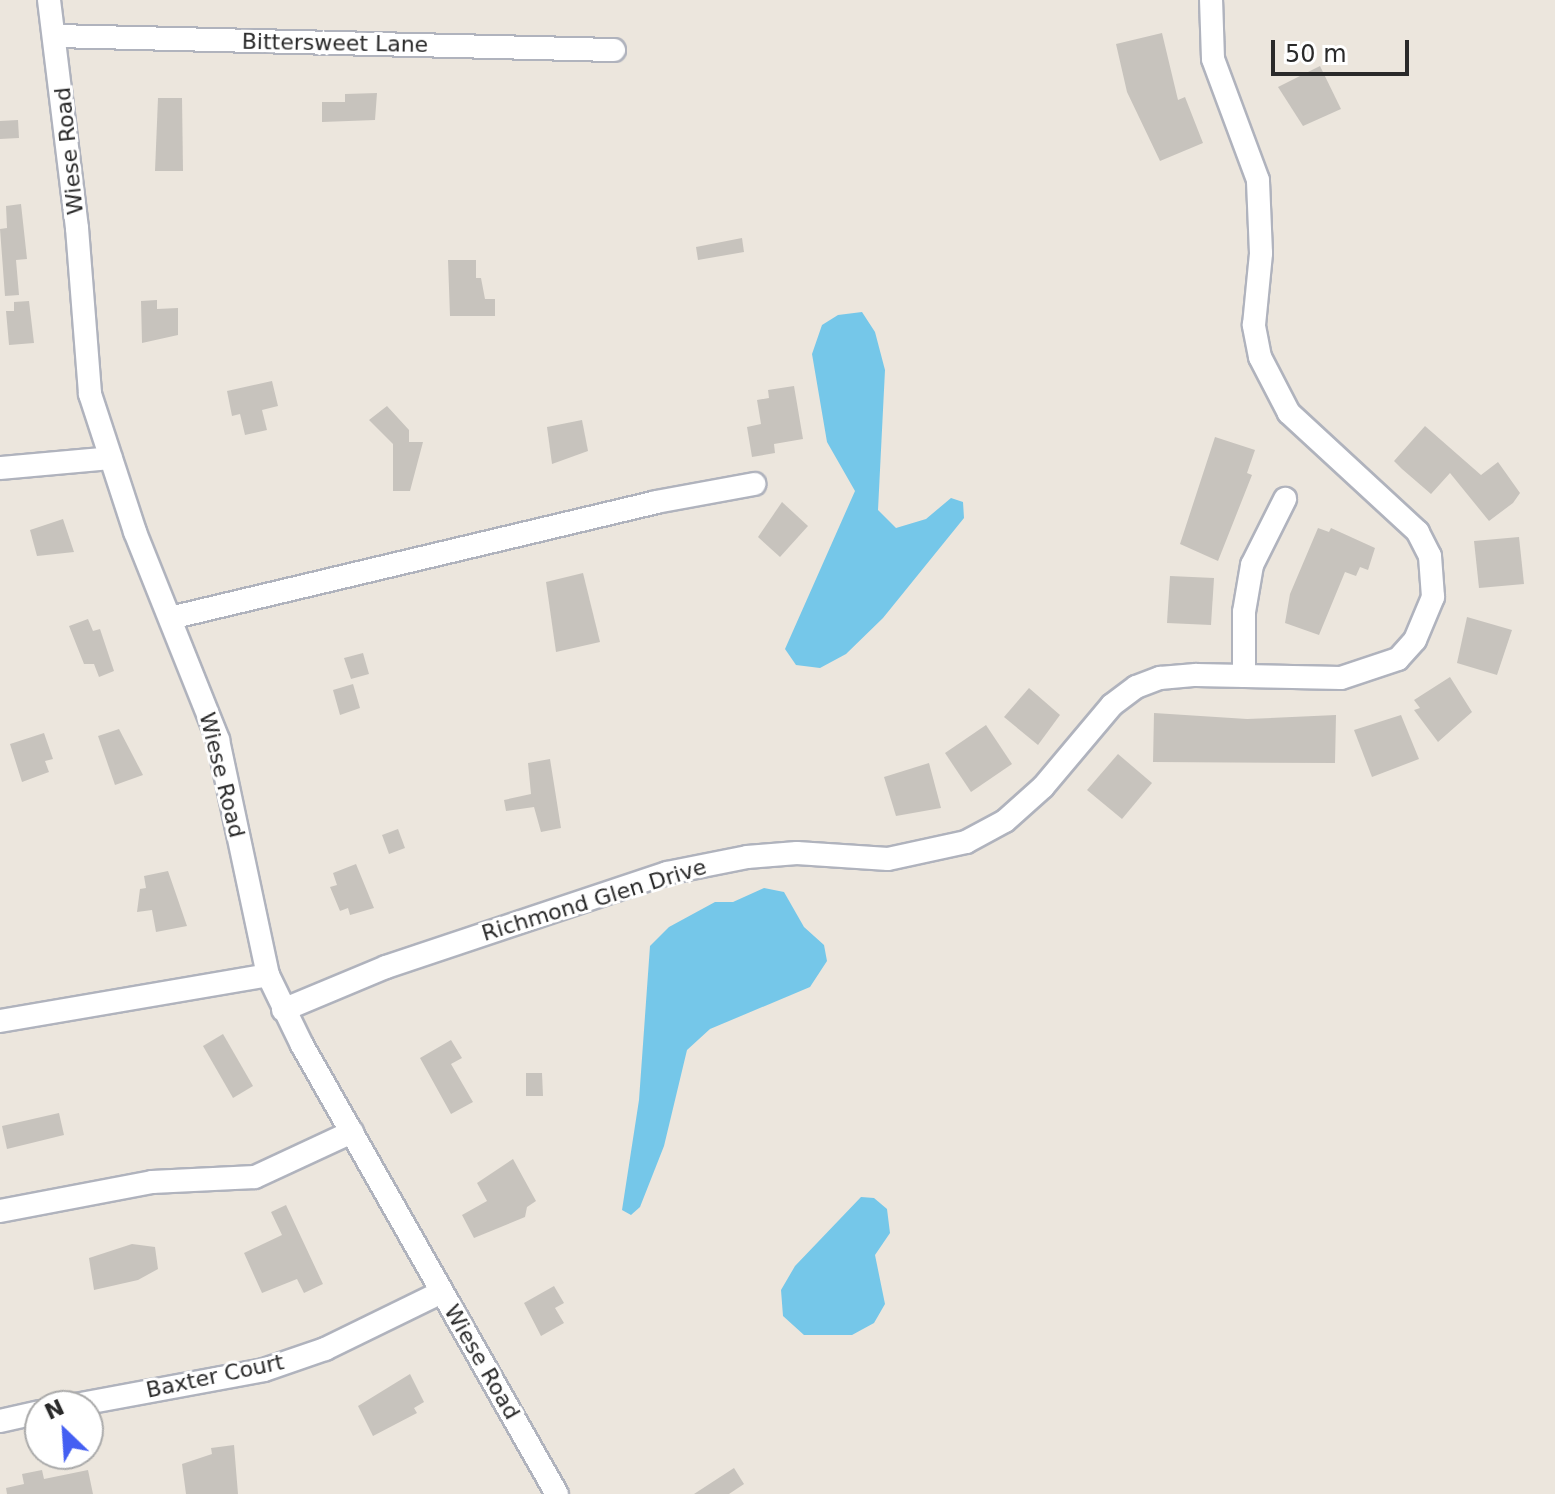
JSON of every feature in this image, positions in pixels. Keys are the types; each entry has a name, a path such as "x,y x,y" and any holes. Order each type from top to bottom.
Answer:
{"street":[{"name":"Wiese Road","path":"49,0 56,36 90,394 170,618 218,740 268,975 283,1010 557,1494"},
{"name":"Richmond Glen Drive","path":"283,1010 386,967 667,873 785,854 888,859 966,842 1005,821 1043,787 1112,705 1136,687 1160,678 1341,678 1398,659 1429,614 1433,580 1430,556 1418,532 1289,413 1260,357 1254,325 1261,253 1258,180 1213,59 1211,0"},
{"name":"Bittersweet Lane","path":"56,36 614,50"},
{"path":"0,468 111,458"},
{"path":"170,618 656,502 754,484"},
{"path":"1244,676 1244,612 1252,565 1285,499"},
{"path":"0,1021 268,975"},
{"path":"0,1211 152,1182 255,1177 352,1132"},
{"name":"Baxter Court","path":"104,1400 264,1370 325,1349 442,1292"},
{"path":"0,1421 24,1416"}],"water":[{"path":"862,312 875,332 885,370 878,510 896,528 926,519 951,498 963,502 964,518 883,618 846,654 820,668 796,665 785,649 855,491 827,442 812,354 822,325 838,315"},
{"path":"764,888 784,892 804,927 824,945 827,961 810,987 710,1029 687,1050 664,1146 640,1207 631,1215 622,1210 639,1100 650,946 669,927 715,902 733,902"},
{"path":"861,1197 874,1198 887,1209 890,1233 875,1255 885,1304 874,1323 852,1335 804,1335 783,1316 781,1290 795,1266"}],"building":[{"path":"1162,33 1178,100 1185,97 1203,143 1160,161 1127,92 1116,44"},
{"path":"1320,66 1341,109 1303,126 1278,87"},
{"path":"377,93 375,120 322,122 322,102 345,102 345,94"},
{"path":"158,98 182,98 183,171 155,171"},
{"path":"18,120 19,138 0,139 0,121"},
{"path":"21,204 27,259 16,260 19,295 5,296 0,229 7,228 6,206"},
{"path":"742,238 744,252 698,260 696,247"},
{"path":"448,260 476,260 476,278 481,278 485,299 495,299 495,316 450,316"},
{"path":"157,300 157,309 178,308 178,335 142,343 141,301"},
{"path":"29,301 34,343 9,345 6,311 14,311 14,302"},
{"path":"272,381 278,406 262,410 267,430 245,435 240,414 232,416 227,391"},
{"path":"794,386 803,439 774,444 775,453 752,457 747,427 761,424 757,400 769,398 768,390"},
{"path":"387,406 409,430 409,442 423,442 410,491 393,491 393,444 369,420"},
{"path":"582,420 588,451 552,464 547,427"},
{"path":"1425,426 1481,475 1498,462 1520,493 1513,503 1489,521 1450,473 1431,494 1402,469 1394,461"},
{"path":"1215,437 1255,450 1247,473 1252,475 1218,561 1180,544"},
{"path":"782,502 808,526 780,557 758,537"},
{"path":"63,519 74,552 37,556 30,530"},
{"path":"1318,528 1329,532 1331,528 1375,548 1368,570 1360,567 1356,576 1345,572 1319,635 1285,623 1290,594"},
{"path":"1519,537 1524,584 1479,588 1474,541"},
{"path":"583,573 600,642 556,652 546,582"},
{"path":"1170,576 1214,578 1211,625 1167,623"},
{"path":"1467,617 1512,630 1497,675 1457,663"},
{"path":"88,619 93,631 100,629 114,671 99,677 94,664 84,664 69,626"},
{"path":"363,653 369,674 351,679 344,658"},
{"path":"1450,677 1472,712 1438,742 1414,710 1420,708 1414,700"},
{"path":"353,684 360,708 340,715 333,690"},
{"path":"1029,688 1060,715 1038,745 1004,717"},
{"path":"1154,713 1247,719 1336,715 1335,763 1153,762"},
{"path":"1401,715 1419,759 1372,777 1354,730"},
{"path":"986,725 1012,764 971,792 945,753"},
{"path":"119,729 143,775 115,785 98,736"},
{"path":"44,733 53,759 45,761 49,772 22,782 10,744"},
{"path":"1118,754 1152,783 1122,819 1087,790"},
{"path":"550,759 561,828 541,832 534,807 506,811 504,800 531,794 528,763"},
{"path":"929,763 941,808 896,816 884,777"},
{"path":"398,829 405,848 389,854 382,835"},
{"path":"356,864 374,908 350,915 348,908 340,911 330,887 337,885 333,873"},
{"path":"168,871 187,926 156,932 152,910 137,912 140,889 146,888 144,876"},
{"path":"223,1034 253,1086 233,1098 203,1046"},
{"path":"451,1040 462,1058 451,1064 473,1102 451,1114 420,1058"},
{"path":"526,1073 542,1073 543,1096 526,1096"},
{"path":"59,1113 64,1135 7,1149 2,1126"},
{"path":"513,1159 536,1201 527,1207 525,1217 474,1238 462,1215 487,1201 477,1183"},
{"path":"286,1205 323,1284 304,1293 297,1279 262,1293 244,1253 282,1235 271,1212"},
{"path":"132,1244 155,1247 158,1269 138,1280 94,1290 89,1258"},
{"path":"554,1286 564,1303 555,1308 564,1323 541,1336 524,1303"},
{"path":"410,1374 424,1402 414,1408 417,1413 373,1436 358,1406"},
{"path":"234,1445 238,1494 186,1494 182,1464 212,1454 211,1448"},
{"path":"734,1468 744,1484 729,1494 694,1494"},
{"path":"42,1470 44,1479 88,1470 93,1494 7,1494 6,1488 24,1484 22,1474"}]}
